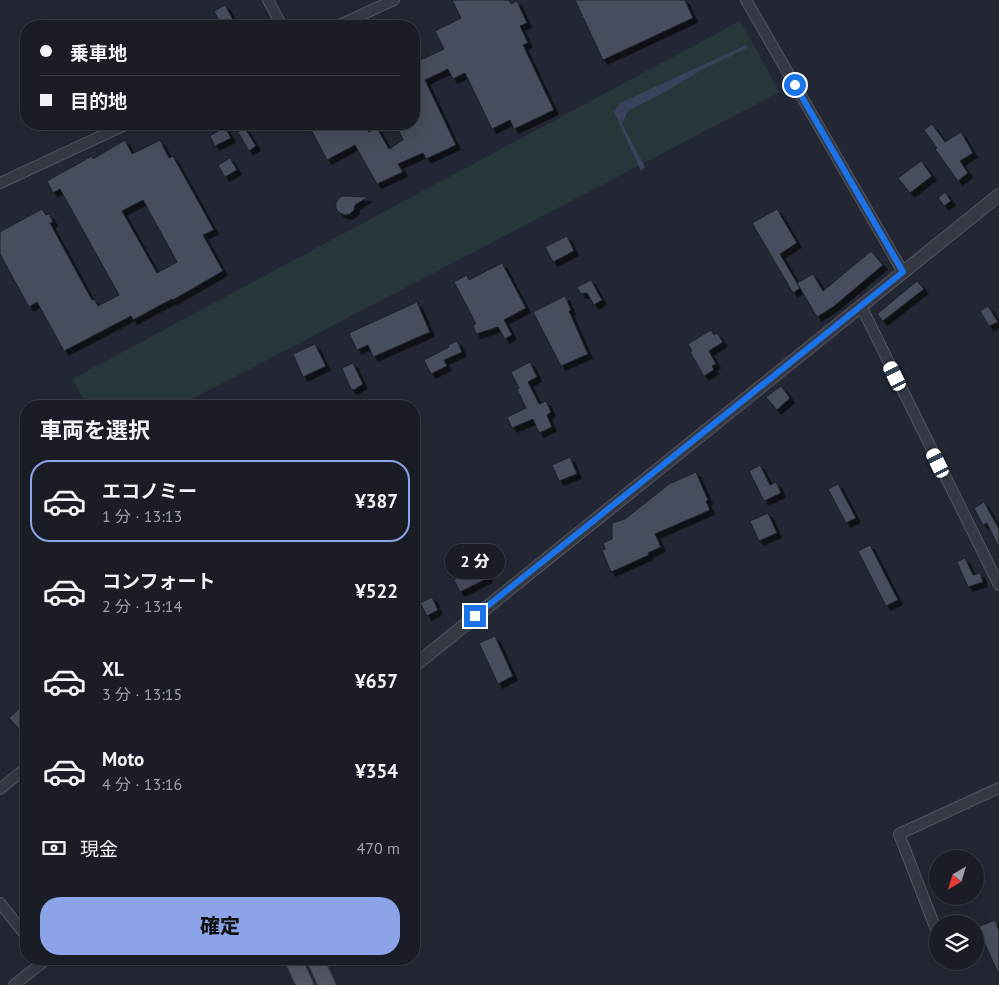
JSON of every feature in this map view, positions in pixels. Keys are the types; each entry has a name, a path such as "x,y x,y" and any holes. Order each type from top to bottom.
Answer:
{"main road":[{"path":"296,965 305,985"},
{"path":"318,965 327,985"}],"street":[{"path":"268,0 279,20"},
{"path":"350,20 394,0"},
{"path":"746,0 903,272"},
{"path":"0,183 114,130"},
{"path":"420,661 999,195"},
{"path":"861,306 999,585"},
{"path":"0,789 20,773"},
{"path":"930,915 899,834 999,788"},
{"path":"0,903 20,928"},
{"path":"14,985 39,965"}],"shaded area":[{"path":"740,21 780,92 190,400 84,400 72,379"}],"water":[{"path":"746,45 747,48 698,72 628,111 622,124 645,167 641,171 614,112 620,103"}],"building":[{"path":"452,0 509,0 511,4 517,1 527,23 520,26 528,43 523,45 554,110 514,129 510,120 492,129 465,73 453,79 448,69 425,80 456,145 426,159 423,153 398,164 403,172 377,184 355,145 327,160 311,130 368,130 369,132 378,130 389,149 403,140 399,130 420,130 420,60 444,49 435,31 461,18"},
{"path":"575,0 685,0 693,18 603,60"},
{"path":"225,5 234,20 219,20 214,11"},
{"path":"932,124 945,142 961,132 973,153 960,161 968,173 958,181 924,130"},
{"path":"220,130 227,130 231,138 215,146 210,136"},
{"path":"246,130 256,146 249,151 238,132"},
{"path":"125,140 132,154 160,140 169,158 173,156 214,230 203,235 223,271 173,300 133,320 131,316 64,351 37,302 29,307 0,254 0,232 42,209 46,215 49,214 53,222 50,223 92,300 94,299 98,306 119,295 60,189 53,193 47,181 92,156 93,159","holes":["143,200 177,262 157,273 122,211"]},
{"path":"230,158 237,170 225,177 218,165"},
{"path":"921,161 932,176 910,193 898,178"},
{"path":"945,192 951,201 944,206 938,198"},
{"path":"343,196 368,197 355,205 354,210 350,214 345,215 336,209 336,203"},
{"path":"777,209 797,243 780,254 800,288 793,293 752,223"},
{"path":"567,236 574,251 553,262 545,247"},
{"path":"871,251 883,265 833,307 817,317 797,283 813,274 823,291"},
{"path":"502,263 526,308 504,320 512,335 505,339 498,327 476,334 473,325 476,324 454,282 467,275 469,280"},
{"path":"591,280 602,300 594,305 587,293 581,294 577,287"},
{"path":"917,281 924,289 883,321 877,314"},
{"path":"565,296 571,310 569,311 588,354 561,366 533,312"},
{"path":"417,302 430,332 373,357 368,345 357,350 349,333"},
{"path":"988,306 998,322 989,326 980,311"},
{"path":"711,330 714,335 717,333 723,342 709,351 716,364 712,366 714,370 704,376 690,352 692,351 688,344"},
{"path":"457,341 462,352 444,360 447,366 431,374 424,360"},
{"path":"315,344 326,366 303,377 293,354"},
{"path":"530,362 537,377 528,382 539,404 546,401 551,412 547,415 552,427 539,433 533,419 512,428 507,417 526,408 511,372"},
{"path":"353,363 363,384 354,390 351,389 342,368"},
{"path":"781,386 790,398 777,410 766,397"},
{"path":"570,457 577,474 559,481 552,465"},
{"path":"760,465 770,485 776,482 781,493 764,501 749,471"},
{"path":"696,472 708,500 706,501 710,510 655,534 661,547 648,553 649,555 611,572 602,550 605,549 603,543 612,539 612,523 625,519 669,484"},
{"path":"838,484 856,518 846,523 828,489"},
{"path":"984,502 999,529 999,548 987,523 983,525 974,508"},
{"path":"768,513 777,533 759,541 750,521"},
{"path":"870,545 898,600 886,606 858,551"},
{"path":"965,558 973,575 980,573 983,582 968,587 957,562"},
{"path":"481,565 488,578 460,592 454,580"},
{"path":"432,597 438,610 427,616 420,603"},
{"path":"495,636 513,676 498,684 479,643"},
{"path":"20,708 20,730 9,718"},
{"path":"995,920 999,931 999,975 984,941 984,925"}],"route":[{"path":"475,616 903,272 795,85"}]}
